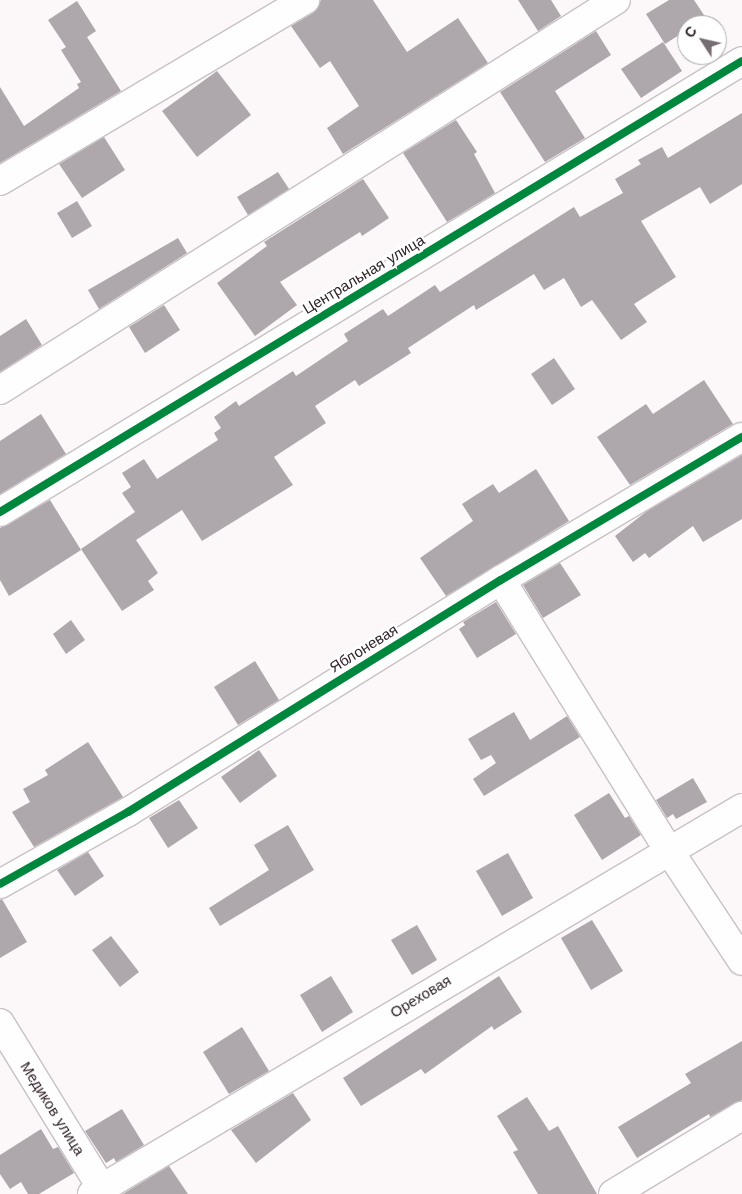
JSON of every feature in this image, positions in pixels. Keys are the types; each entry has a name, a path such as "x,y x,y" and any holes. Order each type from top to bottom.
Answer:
{"street":[{"path":"0,182 305,0"},
{"path":"0,390 616,0"},
{"name":"Центральная улица","path":"0,512 742,61"},
{"name":"Яблоневая","path":"0,884 128,812 501,580 742,437"},
{"path":"501,580 668,850 742,960"},
{"name":"Ореховая","path":"99,1192 668,850 742,808"},
{"name":"Медиков улица","path":"0,1023 99,1192"},
{"path":"613,1194 742,1116"}],"building":[{"path":"321,0 373,0 407,52 458,18 488,63 343,154 327,128 359,106 330,61 320,68 291,26 313,13"},
{"path":"518,0 551,0 561,16 538,31"},
{"path":"669,0 694,0 704,15 677,15 677,36 665,44 646,14"},
{"path":"77,1 96,31 87,37 121,91 0,163 0,87 24,126 79,88 77,84 81,82 61,50 66,47 48,20"},
{"path":"596,31 611,55 555,91 585,138 545,162 500,92"},
{"path":"663,42 682,71 641,98 621,69"},
{"path":"217,71 251,115 197,157 162,111"},
{"path":"742,113 742,184 710,204 700,187 641,221 676,277 634,304 647,322 621,340 592,300 581,307 564,278 544,290 534,274 476,310 474,305 408,348 411,353 359,386 355,380 315,406 326,423 274,457 293,485 202,541 182,510 136,540 158,573 148,581 154,590 122,611 81,549 135,512 122,493 131,487 122,473 144,459 157,479 218,440 214,433 221,428 214,417 236,401 239,406 293,371 296,376 348,341 344,334 383,309 388,316 435,285 440,292 574,207 580,217 623,193 615,179 641,164 638,160 662,147 668,158"},
{"path":"456,120 477,152 474,154 495,193 447,222 403,153"},
{"path":"104,137 125,170 82,198 59,164"},
{"path":"278,172 289,189 248,215 237,197"},
{"path":"363,179 389,218 362,236 360,232 280,282 297,305 255,336 217,283 267,246 264,242"},
{"path":"77,201 92,226 72,238 57,213"},
{"path":"178,238 187,253 99,309 88,290"},
{"path":"164,305 180,330 145,353 129,327"},
{"path":"26,319 42,345 0,372 0,336"},
{"path":"554,358 575,389 552,405 531,374"},
{"path":"704,380 733,424 630,485 597,437 646,404 653,414"},
{"path":"41,414 66,454 0,494 0,441"},
{"path":"742,455 742,519 703,542 693,526 649,558 645,553 633,562 615,536 647,511"},
{"path":"536,469 569,521 446,596 420,558 473,521 462,504 493,484 499,493"},
{"path":"50,500 81,550 9,596 0,580 0,528"},
{"path":"560,563 581,595 543,618 523,585"},
{"path":"496,602 516,634 477,658 459,629 465,625 463,622"},
{"path":"71,620 85,640 66,654 53,634"},
{"path":"255,661 279,700 238,725 214,687"},
{"path":"514,712 530,740 567,716 580,737 484,796 473,779 496,763 491,755 481,760 468,739"},
{"path":"88,742 123,797 34,847 12,812 30,802 23,789 48,775 45,770"},
{"path":"259,750 277,776 240,803 221,777"},
{"path":"693,778 707,802 676,819 673,814 667,818 656,800"},
{"path":"609,793 625,818 629,816 641,835 602,860 574,815"},
{"path":"179,800 198,828 168,848 149,818"},
{"path":"288,825 314,870 220,926 209,908 269,870 254,845"},
{"path":"88,852 104,876 75,896 57,870"},
{"path":"508,853 533,898 502,916 476,871"},
{"path":"2,899 27,942 0,958 0,900"},
{"path":"592,920 623,971 591,990 561,938"},
{"path":"417,925 437,960 412,975 391,940"},
{"path":"111,936 139,972 120,987 92,950"},
{"path":"331,976 353,1012 322,1032 300,995"},
{"path":"499,976 522,1012 494,1030 492,1026 425,1074 421,1069 361,1106 343,1078"},
{"path":"242,1027 269,1071 229,1094 203,1052"},
{"path":"742,1041 742,1100 710,1117 709,1114 637,1158 618,1127 691,1083 685,1074"},
{"path":"293,1093 311,1120 256,1163 231,1130"},
{"path":"527,1097 549,1131 558,1126 597,1194 538,1194 513,1152 518,1150 497,1116"},
{"path":"122,1109 144,1145 116,1162 114,1158 106,1163 85,1131"},
{"path":"41,1129 53,1149 58,1147 74,1173 39,1194 28,1194 21,1182 10,1189 0,1174 0,1155"},
{"path":"169,1166 188,1194 123,1194 126,1192"}],"cycle path":[{"path":"0,512 742,61"},
{"path":"0,884 128,812 501,580 742,437"}]}
